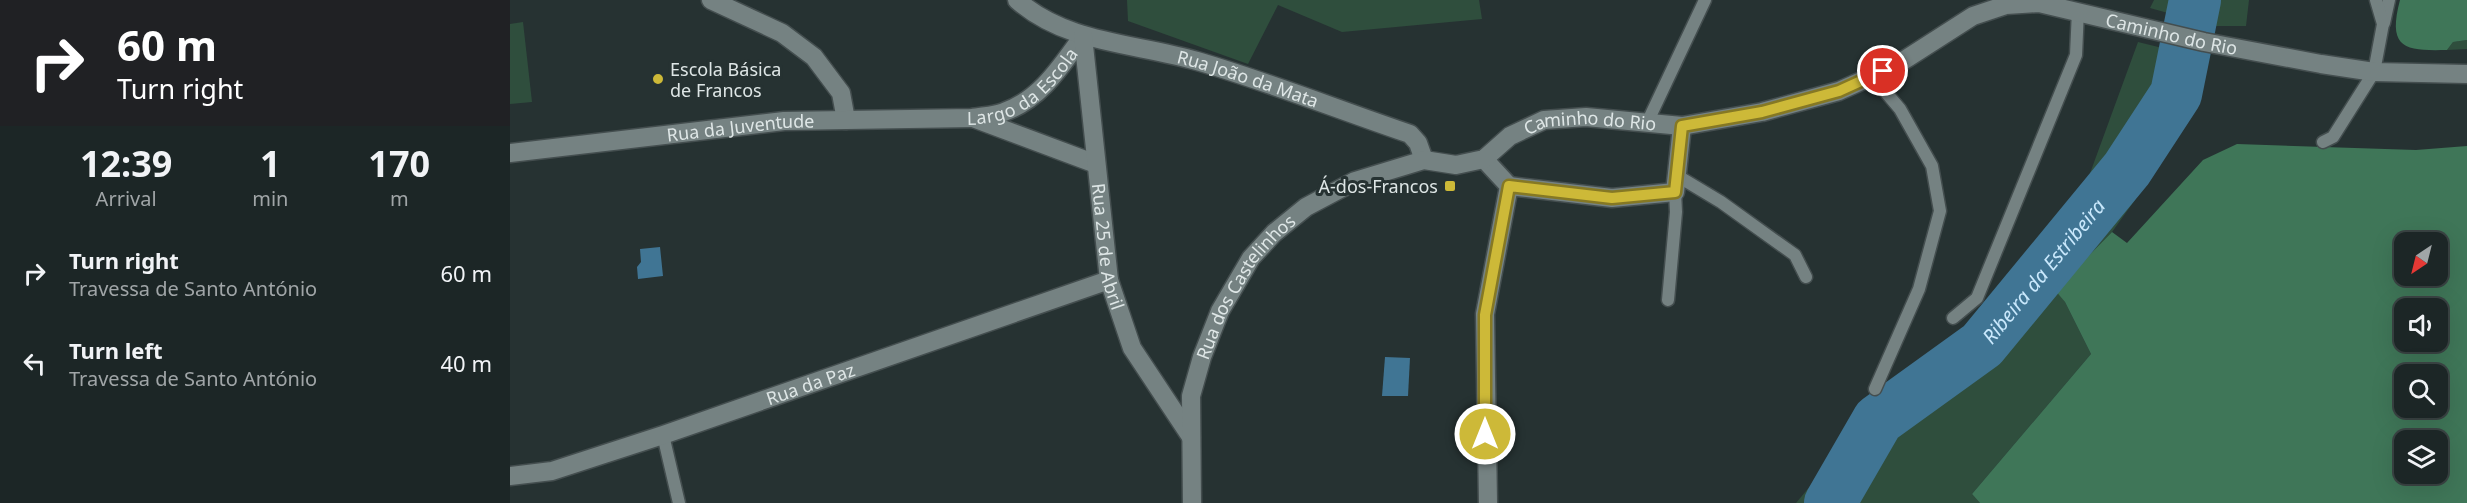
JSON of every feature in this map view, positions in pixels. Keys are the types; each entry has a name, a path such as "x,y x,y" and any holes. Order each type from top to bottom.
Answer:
{"street":[{"path":"711,0 782,33 814,57 841,93 846,120"},
{"name":"Largo da Escola","path":"972,118 1002,113 1027,102 1049,81 1083,36 1051,24 1017,0"},
{"name":"Caminho do Rio","path":"1484,159 1510,136 1544,120 1586,117 1682,126 1762,112 1839,91 1894,66 1973,16 2006,5 2040,3 2077,5 2144,27 2204,42 2374,72 2467,74"},
{"name":"Rua João da Mata","path":"1083,36 1196,61 1410,134 1418,142 1424,160"},
{"name":"Rua 25 de Abril","path":"1083,36 1108,280 1132,348 1191,437"},
{"name":"Rua da Juventude","path":"510,153 784,122 972,118"},
{"name":"Largo da Escola","path":"972,118 1096,164"},
{"path":"1424,160 1455,165 1484,159 1509,186 1612,198 1676,183 1682,126"},
{"name":"Rua dos Castelinhos","path":"1192,503 1191,396 1202,357 1220,311 1251,258 1274,233 1306,207 1355,181 1424,160"},
{"path":"1488,503 1485,315 1509,186"},
{"name":"Rua da Paz","path":"510,476 552,471 663,435 1108,280"}],"lane":[{"path":"1647,123 1705,0"},
{"path":"2376,0 2383,24"},
{"path":"2323,142 2333,136 2374,72 2389,0"},
{"path":"1953,318 1977,298 2076,55 2077,5"},
{"path":"1872,76 1900,109 1932,166 1940,211 1919,289 1875,389"},
{"path":"1668,300 1676,212 1676,183 1721,202 1795,255 1806,277"},
{"path":"663,435 679,503"}],"green space":[{"path":"1127,0 1479,0 1482,19 1342,32 1278,5 1248,64 1128,21"},
{"path":"2154,0 2249,0 2246,26 2214,26 2150,8"},
{"path":"2400,0 2467,0 2467,40 2453,42 2447,50 2420,50 2403,44 2398,38 2396,29"},
{"path":"523,22 532,102 510,104 510,24"},
{"path":"2467,40 2467,49 2447,50 2453,42"},
{"path":"2138,42 2195,56 2135,200 2112,232 2056,289 2091,354 1972,494 1980,503 1796,503 1927,359 2035,267 2085,187"},
{"path":"2237,144 2416,150 2467,146 2467,503 1980,503 1972,494 2091,354 2065,302 2055,290 2112,232 2127,243 2203,160"}],"water":[{"path":"660,247 663,276 638,279 637,267 641,262 640,249"},
{"path":"1385,357 1410,358 1408,396 1382,396"}],"waterway":[{"name":"Ribeira da Estribeira","path":"1830,503 1878,420 1982,345 2127,169 2176,94 2195,0"}],"place":[{"name":"Escola Básica de Francos","path":"658,79"},
{"name":"Á-dos-Francos","path":"1450,186"}],"route":[{"path":"1485,434 1485,315 1509,186 1612,198 1675,192 1682,126 1762,112 1839,91 1883,71"}]}
